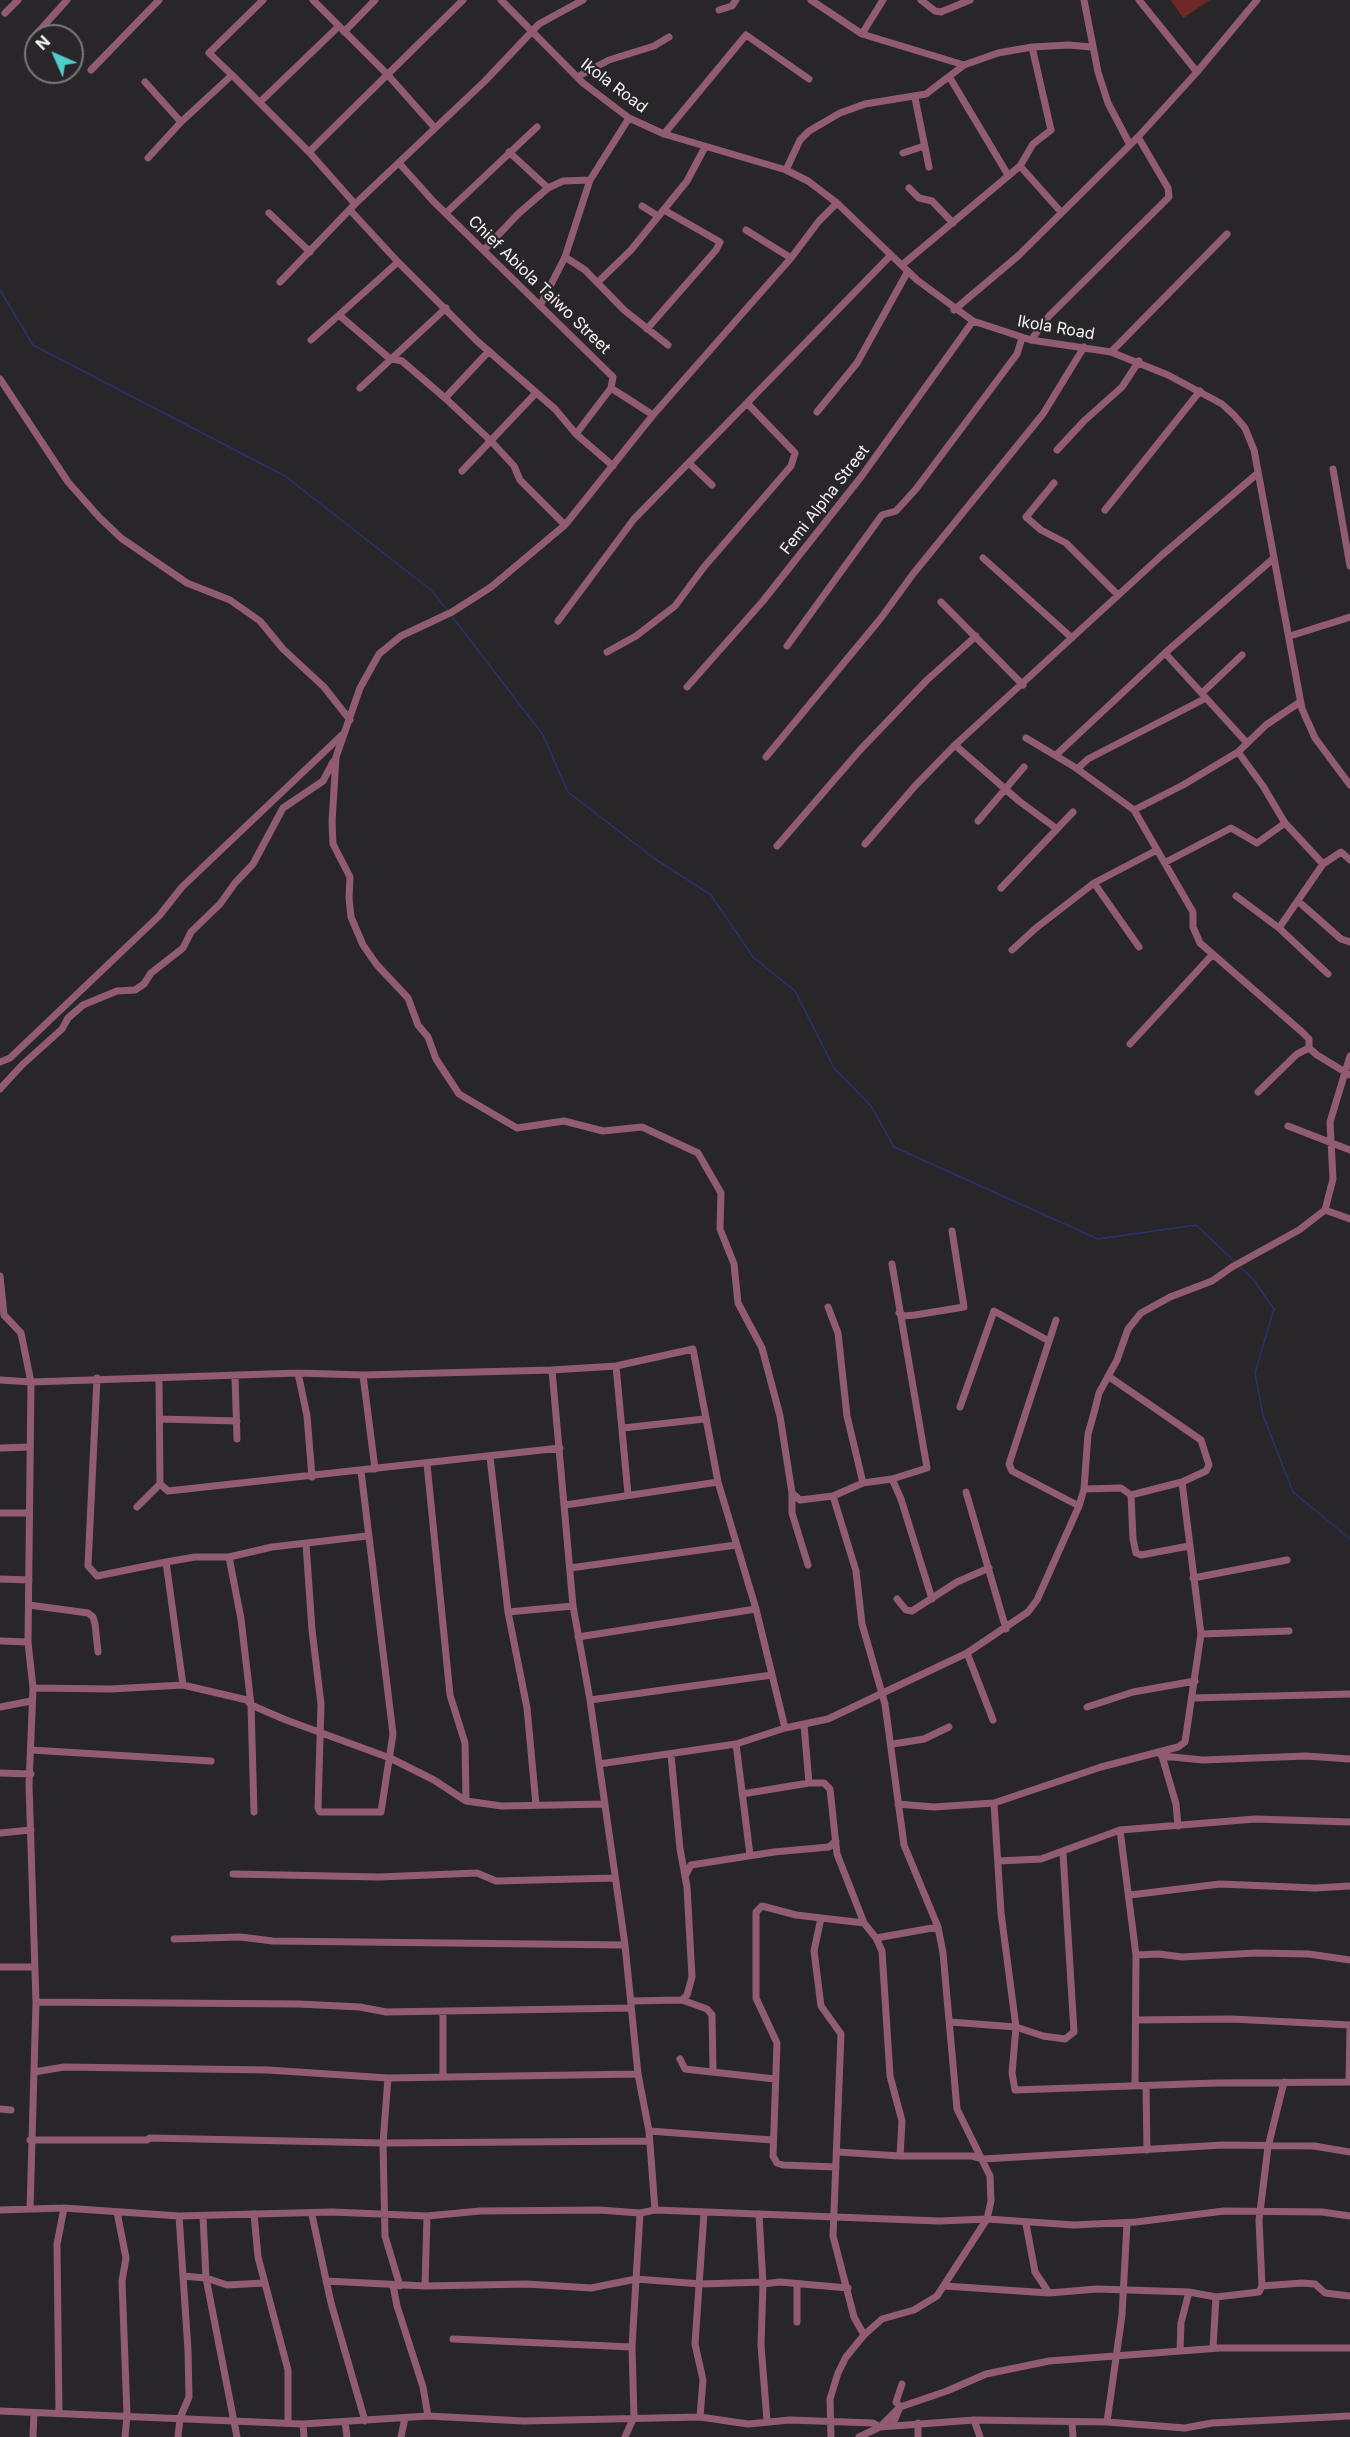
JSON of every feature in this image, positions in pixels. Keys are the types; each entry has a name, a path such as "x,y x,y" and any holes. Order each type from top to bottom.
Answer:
{"street":[{"path":"5,13 18,0"},
{"path":"45,24 67,0"},
{"path":"91,70 159,0"},
{"path":"263,0 209,53 309,152 398,262 489,351 535,394 555,409 576,434 613,466"},
{"path":"313,0 387,74 434,127"},
{"path":"260,102 375,0"},
{"path":"309,152 463,0"},
{"name":"Ikola Road","path":"502,0 577,77 629,118 664,134 786,170 808,181 837,203 905,268 954,309 973,321 1022,338 1111,352 1139,362 1222,404 1245,428 1254,450 1290,636 1300,702 1315,738 1350,785"},
{"path":"280,282 352,207 539,24 583,0"},
{"path":"719,10 732,6 736,0"},
{"path":"811,0 862,34 964,65"},
{"path":"862,34 883,0"},
{"path":"921,0 935,11 941,12 970,0"},
{"path":"1084,0 1091,47 1108,102 1129,143"},
{"path":"1139,0 1197,72"},
{"path":"954,309 1018,256 1138,136 1197,72 1257,0"},
{"path":"664,134 746,35 809,79"},
{"path":"577,77 609,60 654,46 669,37"},
{"path":"786,170 795,148 810,130 840,113 865,104 915,98 950,78 964,65 998,53 1032,47 1070,45 1091,47"},
{"path":"817,412 857,363 905,268 953,223 1020,166 1033,144 1051,128 1032,47"},
{"path":"148,158 181,122 232,75"},
{"path":"950,78 1008,175"},
{"path":"145,82 181,122"},
{"path":"915,98 922,120 924,146 929,167"},
{"path":"540,306 565,257 590,180 629,118"},
{"path":"446,213 537,127"},
{"path":"1031,340 1049,316 1169,197 1168,188 1138,136"},
{"path":"903,153 924,146"},
{"path":"598,282 631,250 687,181 705,147"},
{"path":"510,152 548,188"},
{"name":"Chief Abiola Taiwo Street","path":"399,163 446,213 611,374 611,388"},
{"path":"1020,166 1061,212"},
{"path":"484,250 518,214 548,188 563,181 590,180"},
{"path":"909,188 920,198 932,201 953,223"},
{"path":"0,1089 22,1065 62,1029 68,1018 83,1005 117,991 135,990 144,984 151,973 183,948 191,932 220,904 235,882 253,864 283,808 323,781 336,757 360,688 378,654 401,636 452,612 491,587 565,525 653,415 837,203"},
{"path":"642,206 658,216"},
{"path":"646,329 716,250 720,242 664,210"},
{"path":"269,213 310,252"},
{"path":"747,230 791,258"},
{"path":"1111,352 1227,234"},
{"path":"558,621 628,527 891,255"},
{"path":"565,257 598,282 646,329 668,345"},
{"path":"311,340 398,262"},
{"path":"360,388 389,358 446,308"},
{"path":"339,315 389,358 402,361 445,398 491,441 514,466 520,480 565,525"},
{"name":"Femi Alpha Street","path":"687,687 763,602 861,477 973,321"},
{"path":"787,646 882,515 896,511 916,489 1014,358 1022,338"},
{"path":"766,757 862,643 913,574 1044,414 1084,347"},
{"path":"445,398 489,351"},
{"path":"1057,450 1084,420 1122,387 1139,362"},
{"path":"0,380 68,482 99,517 121,538 187,583 230,600 251,615 324,687 350,720"},
{"path":"576,434 611,388 653,415"},
{"path":"1105,510 1200,392"},
{"path":"462,471 535,394"},
{"path":"607,652 636,636 675,606 704,567 791,466 795,453 747,403"},
{"path":"690,464 712,485"},
{"path":"1333,469 1350,566"},
{"path":"865,844 915,786 955,745 1023,685 1118,595 1258,473"},
{"path":"1054,483 1026,517 1041,530 1066,543 1118,595"},
{"path":"982,558 1072,638"},
{"path":"1056,756 1165,653 1274,558"},
{"path":"941,602 1023,685"},
{"path":"1290,636 1350,617"},
{"path":"777,846 860,750 927,680 975,636"},
{"path":"1165,653 1247,743"},
{"path":"1077,769 1088,759 1204,696 1242,655"},
{"path":"1134,810 1183,785 1238,752 1275,718 1300,702"},
{"path":"0,1062 10,1058 135,940 159,916 182,886 345,732"},
{"path":"1026,738 1077,769 1134,810 1193,912 1196,935 1212,954 1302,1032 1309,1039 1309,1048"},
{"path":"955,745 1019,801 1057,829"},
{"path":"1238,752 1263,786 1285,823 1323,864"},
{"path":"336,757 333,844 350,877 348,898 351,917 368,953 408,998 414,1016 428,1037 436,1059 453,1088 517,1128 564,1121 603,1131 642,1127 698,1154 717,1184 722,1201 718,1218 720,1229 734,1264 738,1303 762,1348 780,1416 792,1493 792,1513 808,1565"},
{"path":"978,820 1024,767"},
{"path":"1001,888 1073,812"},
{"path":"1166,862 1230,828 1257,843 1285,823"},
{"path":"1012,950 1036,928 1094,883 1157,850"},
{"path":"1279,928 1323,864 1341,852 1350,860"},
{"path":"1094,883 1138,947"},
{"path":"1236,896 1279,928 1328,974"},
{"path":"1299,902 1341,939 1350,942"},
{"path":"1130,1044 1212,954"},
{"path":"1309,1048 1347,1073"},
{"path":"1258,1092 1297,1054 1309,1048"},
{"path":"599,1764 736,1744 785,1728 828,1719 967,1653 1006,1629 1034,1606 1079,1506 1084,1489 1088,1434 1099,1393 1128,1329 1141,1313 1170,1297 1212,1281 1252,1255 1299,1230 1325,1210 1333,1179 1330,1122 1347,1073 1350,1056"},
{"path":"1288,1126 1350,1150"},
{"path":"1325,1210 1350,1220"},
{"path":"899,1313 904,1316 915,1315 964,1307 952,1231"},
{"path":"792,1493 800,1500 833,1496 863,1483 892,1479 927,1468 892,1264"},
{"path":"0,1275 4,1315 21,1333 31,1382 28,1642 33,1688 29,1785 36,2002 30,2140 30,2209"},
{"path":"828,1306 838,1333 847,1416 863,1483"},
{"path":"960,1407 993,1311 1049,1341"},
{"path":"1056,1320 1009,1468 1079,1506"},
{"path":"0,1380 31,1382 97,1378 159,1380 298,1373 366,1375 552,1370 616,1366 693,1349 717,1482 756,1609 785,1728"},
{"path":"616,1366 628,1494"},
{"path":"552,1370 573,1606 590,1700 625,1945 638,2074 649,2131 655,2210"},
{"path":"298,1373 308,1416 312,1477"},
{"path":"366,1375 375,1469"},
{"path":"1084,1489 1121,1488 1131,1495 1182,1482 1209,1468 1201,1440 1108,1376"},
{"path":"235,1377 237,1439"},
{"path":"97,1378 88,1566 98,1575 195,1557 229,1557 272,1547 367,1536"},
{"path":"137,1507 160,1484 159,1380"},
{"path":"160,1419 237,1421"},
{"path":"623,1428 704,1419"},
{"path":"0,1448 30,1447"},
{"path":"160,1484 168,1491 560,1449"},
{"path":"490,1457 508,1612 527,1708 536,1805"},
{"path":"427,1464 450,1695 465,1743 466,1801"},
{"path":"306,1544 312,1630 321,1704 317,1785 320,1812 381,1812 393,1734 360,1471"},
{"path":"892,1479 901,1499 932,1599"},
{"path":"565,1504 717,1482"},
{"path":"898,1804 934,1807 994,1803 1101,1767 1160,1754 1185,1742 1201,1634 1182,1482"},
{"path":"966,1492 1006,1629"},
{"path":"1131,1495 1133,1539 1136,1552 1142,1555 1189,1546"},
{"path":"831,2437 830,2399 838,2373 864,2335 882,2319 914,2310 937,2296 987,2219 991,2201 991,2183 983,2159 957,2109 950,2022 938,1927 904,1845 885,1693 862,1624 856,1571 833,1496"},
{"path":"0,1513 29,1513"},
{"path":"570,1568 736,1545"},
{"path":"229,1557 241,1619 251,1705 254,1812"},
{"path":"1193,1578 1287,1560"},
{"path":"166,1562 183,1685"},
{"path":"897,1599 909,1612 957,1582 989,1568"},
{"path":"0,1579 29,1580"},
{"path":"29,1605 88,1613 93,1617 95,1624 98,1652"},
{"path":"508,1612 573,1606"},
{"path":"578,1637 756,1609"},
{"path":"1201,1634 1289,1631"},
{"path":"0,1641 28,1642"},
{"path":"967,1653 993,1720"},
{"path":"590,1700 772,1675"},
{"path":"1087,1707 1133,1692 1195,1681"},
{"path":"33,1688 111,1689 183,1685 247,1700 251,1705 321,1734 390,1758 434,1780 466,1801 502,1806 605,1804"},
{"path":"1192,1698 1350,1694"},
{"path":"0,1707 31,1701"},
{"path":"804,1725 809,1783"},
{"path":"893,1744 924,1738 949,1727"},
{"path":"736,1744 750,1855"},
{"path":"31,1750 211,1761"},
{"path":"1160,1754 1231,1760 1306,1756 1350,1759"},
{"path":"1160,1754 1176,1804 1178,1826"},
{"path":"671,1755 692,1977 687,1995 682,2000"},
{"path":"0,1773 31,1774"},
{"path":"742,1794 809,1783 824,1783 830,1790 837,1854 864,1923 876,1938 882,1951 890,2076 902,2121 900,2157"},
{"path":"994,1803 1001,1913 1016,2027 1012,2073 1015,2090 1135,2085 1146,2087 1349,2082"},
{"path":"998,1861 1028,1861 1063,1853 1120,1830 1255,1819 1350,1822"},
{"path":"0,1833 31,1830"},
{"path":"1120,1830 1136,1955 1135,2085"},
{"path":"682,1861 692,1865 750,1855 828,1847 836,1841"},
{"path":"828,1847 837,1854"},
{"path":"950,2022 1016,2027 1043,2036 1065,2039 1076,2028 1063,1853"},
{"path":"684,1876 692,1865"},
{"path":"233,1874 379,1877 477,1873 496,1881 615,1878"},
{"path":"1130,1895 1220,1884 1315,1888 1350,1886"},
{"path":"836,2167 777,2163 773,2156 776,2036 758,2008 756,1998 756,1912 762,1906 821,1918 864,1923"},
{"path":"821,1918 814,1951 821,2006 841,2034 835,2247 848,2288 854,2317 864,2335"},
{"path":"876,1938 938,1927"},
{"path":"174,1940 240,1937 273,1941 625,1945"},
{"path":"1136,1955 1198,1957 1256,1953 1309,1954 1350,1960"},
{"path":"0,1966 34,1967"},
{"path":"36,2002 299,2004 360,2007 386,2012 443,2012 631,2005 682,2000 707,2008 712,2015 713,2070"},
{"path":"443,2012 444,2077"},
{"path":"1137,2020 1232,2019 1350,2025"},
{"path":"1350,2030 1350,2088"},
{"path":"680,2059 685,2069 713,2070 775,2079"},
{"path":"34,2072 64,2067 206,2069 388,2078 638,2074"},
{"path":"388,2078 384,2143 384,2214 388,2251 397,2286 397,2306 423,2387 428,2416"},
{"path":"945,2286 1049,2293 1097,2289 1189,2292 1216,2298 1259,2292 1262,2286 1260,2212 1268,2147 1284,2082"},
{"path":"1146,2087 1147,2150"},
{"path":"0,2109 11,2110"},
{"path":"649,2131 772,2140"},
{"path":"30,2140 147,2140 150,2138 384,2143 648,2141"},
{"path":"838,2152 900,2157 972,2156 983,2159 1223,2145 1314,2146 1350,2152"},
{"path":"59,2413 57,2244 64,2208"},
{"path":"0,2210 64,2208 179,2216 254,2214 427,2216 480,2211 599,2210 640,2213 655,2210 939,2221 987,2219 1026,2224 1127,2223 1224,2211 1322,2212 1350,2217"},
{"path":"117,2212 126,2259 122,2281 127,2415 124,2437"},
{"path":"625,2437 634,2417 632,2347 640,2213"},
{"path":"700,2417 703,2380 695,2344 701,2284 704,2213"},
{"path":"254,2214 258,2257 288,2370 288,2423"},
{"path":"312,2214 326,2281 365,2421"},
{"path":"759,2214 763,2280 761,2345 767,2421"},
{"path":"177,2437 180,2418 189,2397 179,2216"},
{"path":"203,2216 206,2278 217,2344 237,2422 237,2437"},
{"path":"425,2286 427,2216"},
{"path":"1107,2422 1124,2290 1127,2223"},
{"path":"1026,2224 1038,2279 1049,2293"},
{"path":"183,2276 206,2278 227,2285 264,2283"},
{"path":"326,2281 397,2286 526,2284 591,2288 636,2279 701,2284 763,2280 848,2288"},
{"path":"1024,2292 1033,2288 1038,2279"},
{"path":"797,2284 797,2322"},
{"path":"1262,2286 1315,2284 1324,2293 1350,2296"},
{"path":"1180,2350 1181,2323 1189,2292"},
{"path":"1214,2348 1216,2298"},
{"path":"453,2339 632,2347"},
{"path":"880,2427 900,2407 986,2374 1049,2361 1214,2348 1350,2348"},
{"path":"900,2407 896,2402 902,2384"},
{"path":"893,2424 900,2407"},
{"path":"0,2410 303,2424 428,2416 524,2421 700,2417 748,2424 767,2421 830,2422 873,2423 880,2427"},
{"path":"33,2437 34,2413"},
{"path":"859,2437 880,2427 918,2422 974,2420 1107,2422 1185,2428 1212,2423 1350,2416"},
{"path":"401,2437 405,2418"},
{"path":"974,2420 980,2437"},
{"path":"345,2422 347,2437"},
{"path":"918,2422 918,2437"},
{"path":"1072,2423 1072,2437"},
{"path":"303,2424 304,2437"}],"shaded area":[{"path":"1171,0 1210,0 1183,18"}],"waterway":[{"path":"0,290 33,345 285,476 431,590 448,611"},
{"path":"451,615 543,735 568,792 655,859 711,895 753,957 795,991 834,1068 871,1106 894,1147 1098,1239 1196,1225 1234,1261"},
{"path":"1240,1267 1253,1279 1274,1309 1255,1373 1263,1415 1293,1492 1350,1539"}]}
